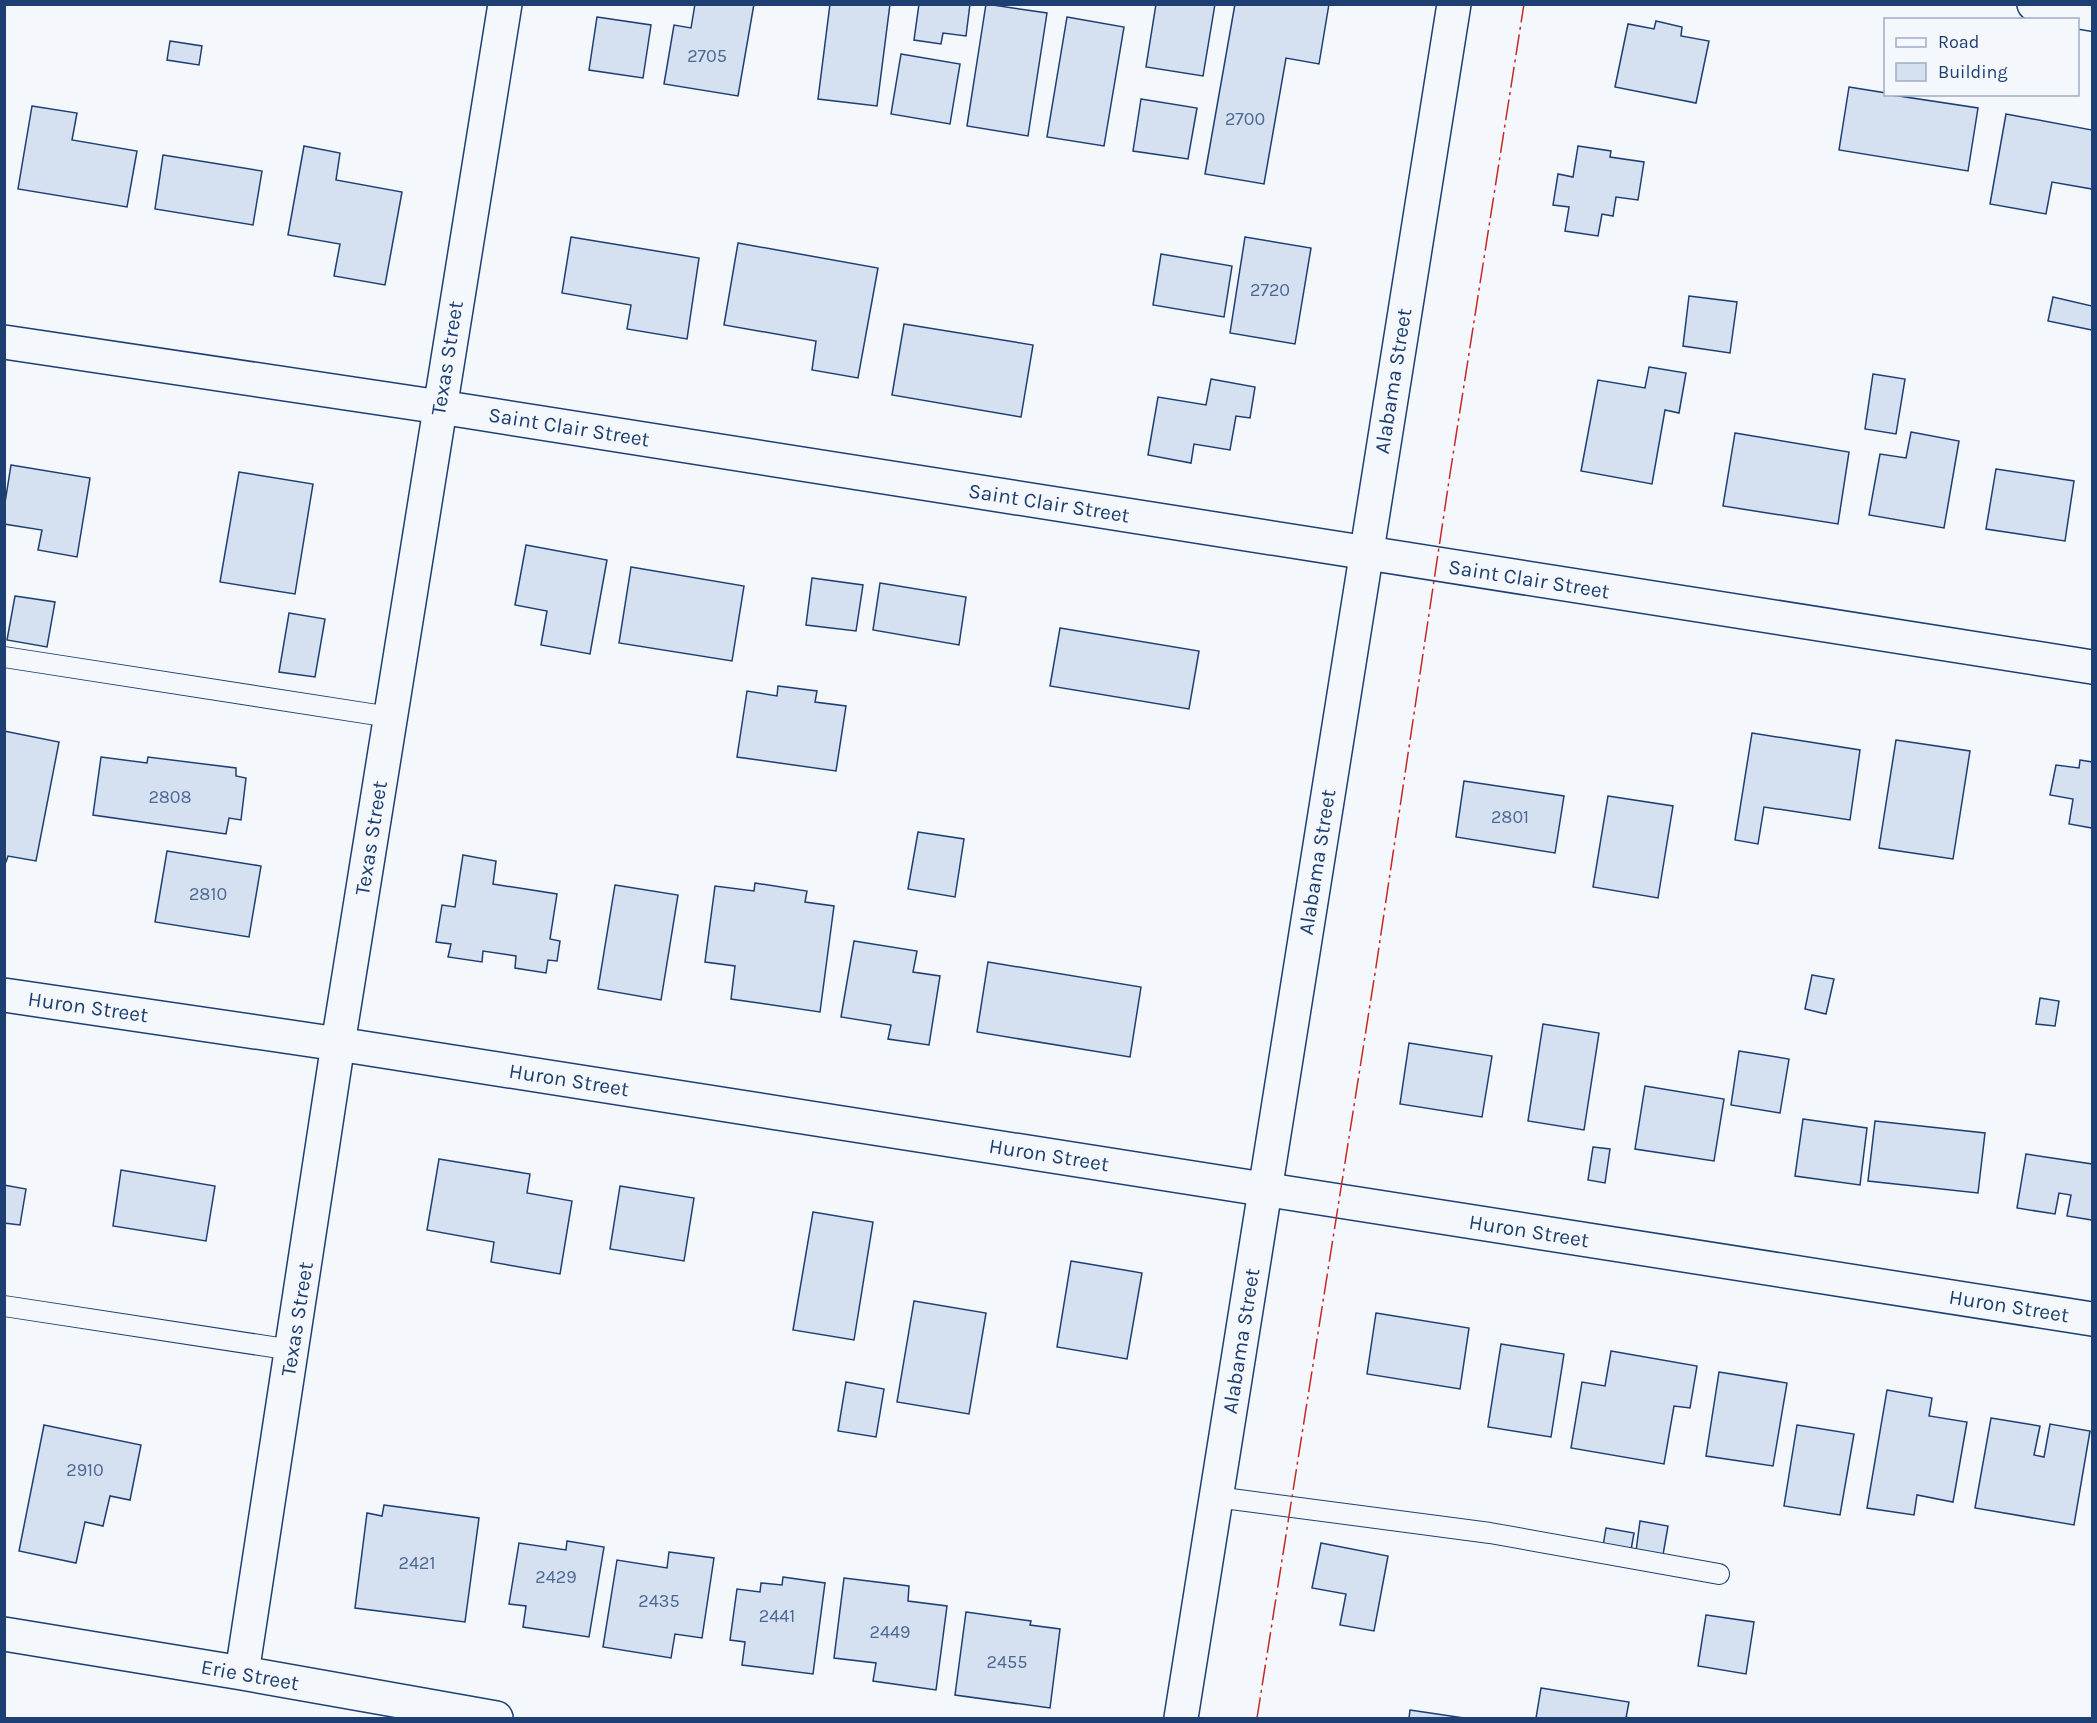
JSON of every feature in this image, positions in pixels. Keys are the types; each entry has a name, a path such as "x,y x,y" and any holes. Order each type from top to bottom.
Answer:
{"street":[{"name":"Texas Street","path":"242,1673 338,1044 505,4"},
{"name":"Alabama Street","path":"1181,1719 1454,4"},
{"path":"2034,4 2092,14"},
{"name":"Saint Clair Street","path":"4,342 440,407 2092,667"},
{"name":"Huron Street","path":"4,995 338,1044 2092,1319"},
{"name":"Erie Street","path":"4,1634 242,1673 496,1719"}],"lane":[{"path":"4,657 390,717"},
{"path":"4,1306 292,1350"},
{"path":"1216,1497 1490,1533 1719,1574"}],"building":[{"path":"695,4 754,4 738,96 664,84 674,25 691,28"},
{"path":"830,4 890,4 877,106 818,99"},
{"path":"919,4 970,4 966,36 943,33 941,44 914,40"},
{"path":"986,4 1047,13 1028,136 967,126"},
{"path":"1156,4 1215,4 1203,76 1146,67"},
{"path":"1235,4 1329,4 1319,64 1286,58 1264,184 1205,174"},
{"path":"597,17 651,25 643,78 589,70"},
{"path":"1067,17 1124,27 1104,146 1047,137"},
{"path":"1656,21 1682,27 1681,36 1709,41 1696,103 1615,87 1628,24 1654,29"},
{"path":"170,41 202,46 199,65 167,60"},
{"path":"901,54 960,64 950,124 891,114"},
{"path":"1849,87 1884,93 1884,96 1899,96 1978,108 1968,171 1839,150"},
{"path":"1141,99 1197,108 1188,159 1133,151"},
{"path":"32,106 77,113 72,140 137,151 127,207 18,189"},
{"path":"2006,114 2092,130 2092,189 2052,182 2046,214 1990,204"},
{"path":"304,146 340,153 336,180 402,192 385,285 334,276 340,244 288,235"},
{"path":"1578,146 1611,151 1610,157 1644,162 1638,200 1616,197 1613,216 1602,214 1598,236 1565,231 1569,207 1553,205 1558,174 1573,177"},
{"path":"163,155 262,171 253,225 155,209"},
{"path":"571,237 699,258 687,339 627,329 631,305 562,293"},
{"path":"1245,237 1311,248 1295,344 1230,333"},
{"path":"738,243 878,268 858,378 812,370 816,341 724,325"},
{"path":"1161,254 1232,266 1224,317 1153,305"},
{"path":"1689,296 1737,302 1730,353 1683,346"},
{"path":"2053,297 2092,306 2092,330 2048,321"},
{"path":"904,324 1033,345 1021,417 892,395"},
{"path":"1649,367 1686,373 1679,413 1665,410 1652,484 1581,471 1598,380 1645,388"},
{"path":"1873,374 1905,379 1896,434 1865,429"},
{"path":"1211,379 1255,387 1250,418 1236,416 1230,450 1194,444 1191,463 1148,455 1158,397 1206,405"},
{"path":"1911,432 1959,441 1944,528 1869,515 1880,454 1906,458"},
{"path":"1735,433 1849,452 1838,524 1723,506"},
{"path":"11,465 90,478 77,557 38,550 42,530 4,524"},
{"path":"1996,469 2074,481 2065,541 1986,529"},
{"path":"239,472 313,484 295,594 220,582"},
{"path":"526,545 607,560 590,654 541,645 547,611 515,605"},
{"path":"631,567 744,586 732,661 619,643"},
{"path":"812,578 863,585 856,631 806,625"},
{"path":"880,583 966,597 959,645 873,630"},
{"path":"15,596 55,602 47,647 7,640"},
{"path":"289,613 325,619 315,677 279,672"},
{"path":"1060,628 1199,651 1189,709 1050,686"},
{"path":"778,686 817,691 815,702 846,706 836,771 737,757 747,691 777,696"},
{"path":"4,731 59,742 36,861 8,856 4,862"},
{"path":"1752,733 1860,750 1850,820 1764,807 1758,844 1735,840"},
{"path":"1896,740 1970,751 1953,859 1879,848"},
{"path":"101,757 147,763 148,757 236,768 236,776 246,778 241,820 229,818 226,834 93,815"},
{"path":"2080,760 2092,762 2092,828 2069,824 2073,799 2050,795 2056,765 2079,768"},
{"path":"1464,781 1564,796 1555,853 1456,837"},
{"path":"1608,796 1673,806 1658,898 1593,887"},
{"path":"918,832 964,839 955,897 908,889"},
{"path":"167,851 261,866 249,937 155,922"},
{"path":"463,855 496,861 493,884 557,894 550,939 560,941 557,961 548,960 546,973 515,968 516,956 483,951 482,962 448,957 451,944 436,942 442,905 455,907"},
{"path":"755,883 807,891 805,902 834,906 820,1012 731,999 735,966 705,962 715,886 754,891"},
{"path":"615,885 678,895 661,1000 598,989"},
{"path":"854,941 917,951 913,972 940,976 929,1045 888,1039 891,1025 841,1017"},
{"path":"988,962 1141,987 1130,1057 977,1032"},
{"path":"1812,975 1834,979 1826,1014 1805,1009"},
{"path":"2040,998 2059,1001 2055,1026 2036,1024"},
{"path":"1543,1024 1599,1033 1584,1130 1528,1121"},
{"path":"1409,1043 1492,1056 1482,1117 1400,1104"},
{"path":"1739,1051 1789,1059 1780,1113 1731,1105"},
{"path":"1645,1086 1724,1099 1714,1161 1635,1149"},
{"path":"1803,1119 1867,1128 1860,1185 1795,1176"},
{"path":"1875,1121 1985,1133 1978,1193 1868,1181"},
{"path":"1593,1147 1610,1149 1605,1183 1588,1180"},
{"path":"2026,1154 2092,1164 2092,1220 2067,1216 2071,1195 2059,1193 2055,1214 2017,1208"},
{"path":"439,1159 530,1174 527,1193 572,1201 560,1274 491,1262 494,1242 427,1230"},
{"path":"121,1170 215,1186 206,1241 113,1226"},
{"path":"4,1185 26,1189 20,1225 4,1223"},
{"path":"620,1186 694,1198 684,1261 610,1249"},
{"path":"813,1212 873,1222 854,1340 793,1330"},
{"path":"1071,1261 1142,1273 1127,1359 1057,1347"},
{"path":"914,1301 986,1313 969,1414 897,1402"},
{"path":"1376,1313 1469,1328 1460,1389 1367,1374"},
{"path":"1501,1344 1564,1354 1551,1437 1488,1427"},
{"path":"1611,1351 1697,1366 1690,1408 1674,1406 1664,1464 1571,1448 1582,1382 1605,1386"},
{"path":"1719,1372 1787,1383 1773,1466 1706,1456"},
{"path":"846,1382 884,1389 876,1437 838,1431"},
{"path":"1887,1390 1932,1398 1929,1416 1967,1422 1953,1502 1917,1495 1914,1515 1867,1508"},
{"path":"1991,1418 2040,1426 2034,1455 2044,1457 2050,1424 2090,1431 2074,1525 1975,1508"},
{"path":"44,1425 141,1445 130,1500 110,1496 103,1526 85,1522 76,1563 19,1551"},
{"path":"1797,1425 1854,1434 1840,1515 1784,1506"},
{"path":"384,1505 479,1518 465,1622 355,1608 367,1513 382,1516"},
{"path":"1640,1521 1668,1526 1663,1555 1636,1551"},
{"path":"1606,1528 1634,1533 1630,1556 1602,1552"},
{"path":"567,1541 604,1547 589,1637 523,1627 526,1606 509,1604 519,1543 566,1550"},
{"path":"1321,1543 1388,1556 1374,1631 1340,1625 1346,1594 1312,1588"},
{"path":"669,1552 714,1558 702,1638 675,1634 671,1658 603,1647 617,1560 667,1568"},
{"path":"783,1577 825,1583 813,1674 742,1665 745,1642 730,1640 737,1589 760,1592 761,1583 782,1585"},
{"path":"844,1578 909,1586 908,1601 947,1606 936,1690 873,1681 876,1663 834,1658"},
{"path":"966,1612 1031,1621 1030,1625 1060,1629 1050,1708 955,1695"},
{"path":"1706,1615 1754,1622 1746,1674 1698,1666"},
{"path":"1541,1688 1629,1702 1626,1718 1536,1718"},
{"path":"1410,1710 1464,1718 1409,1718"}],"power":[{"path":"1257,1718 1376,967 1524,4"}]}
